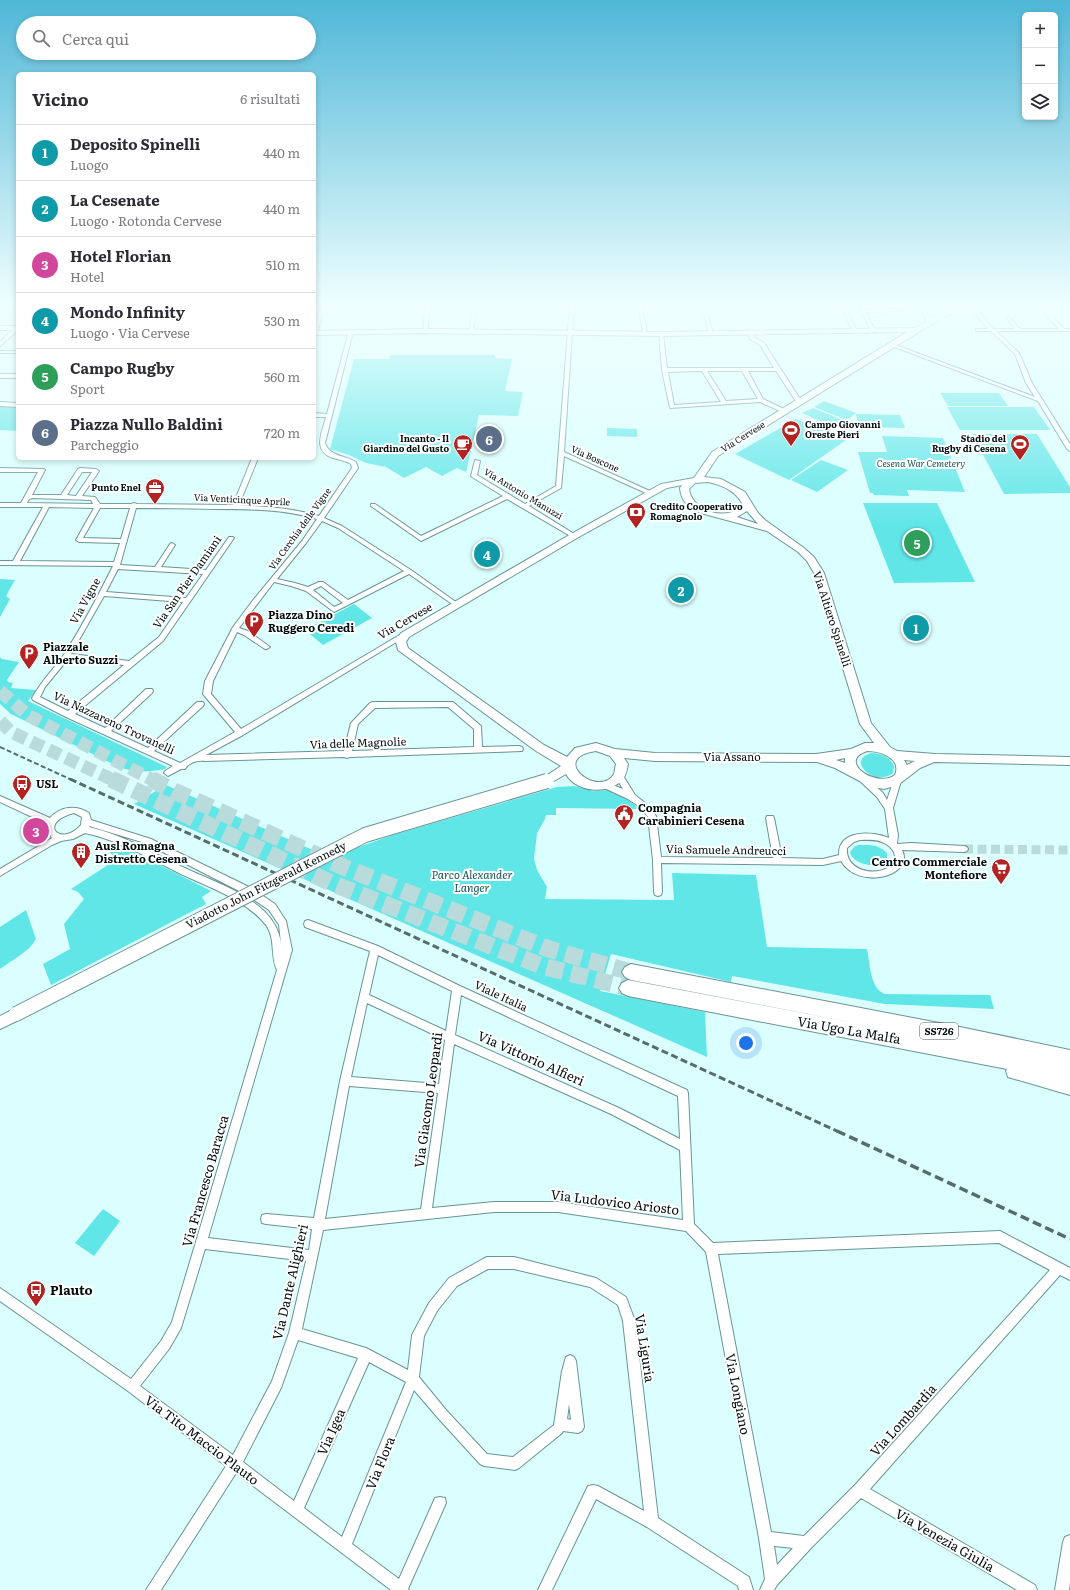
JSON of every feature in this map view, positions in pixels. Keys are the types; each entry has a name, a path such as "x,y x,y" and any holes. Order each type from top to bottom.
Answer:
{"highway":[{"name":"Via Ugo La Malfa","path":"629,980 808,1015 960,1035 1070,1058"},
{"name":"Via Ugo La Malfa","path":"808,1015 889,1038 1070,1072"},
{"path":"960,1035 1070,1049"},
{"path":"889,1038 1070,1086"}],"main road":[{"name":"Via Cervese","path":"405,634 458,605 574,536 652,492 670,484 694,481 714,467 715,454 837,378"},
{"path":"714,467 726,484"},
{"path":"685,498 684,488 694,481 708,479 726,484"},
{"name":"Via Altiero Spinelli","path":"726,484 742,494 760,523 772,532 794,544 810,558 819,573 866,724 890,752"},
{"path":"652,492 665,491 676,493 685,498"},
{"name":"Via Altiero Spinelli","path":"685,498 692,506 704,512 726,517 772,532"},
{"path":"726,517 738,515 745,511 748,505"},
{"path":"405,634 401,642 403,650 540,748 554,754 570,766"},
{"path":"866,724 857,751 851,758 851,764 861,777 878,784 885,784 899,778 916,765 935,758"},
{"path":"540,748 579,751 596,747 603,748 614,753 622,764 620,773 616,780 605,785 592,786 580,782 571,772 570,766 574,756 579,751"},
{"path":"857,751 872,747 890,752 935,758 1070,761"},
{"name":"Via Assano","path":"614,753 647,757 816,758 857,751"},
{"path":"890,752 902,765 899,778"},
{"name":"Via Assano","path":"620,773 647,757"},
{"name":"Via Assano","path":"816,758 839,766 861,777"},
{"name":"Viadotto John Fitzgerald Kennedy","path":"0,1023 345,844 365,835 551,778 570,766"},
{"name":"Viadotto John Fitzgerald Kennedy","path":"551,778 580,782"}],"street":[{"path":"316,443 322,443 339,378"},
{"name":"Via Boscone","path":"567,378 561,453 652,492"},
{"path":"667,378 672,407 761,400 784,411"},
{"path":"709,378 725,403"},
{"path":"749,378 761,400"},
{"path":"784,378 799,402"},
{"path":"980,378 1039,400"},
{"path":"1027,378 1070,449"},
{"path":"0,404 16,405"},
{"path":"316,416 330,416"},
{"name":"Via Cerchia delle Vigne","path":"240,733 207,694 209,681 235,629 256,600 304,542 355,468 354,463 350,460 327,453 324,450 322,443"},
{"path":"525,506 559,487 561,453"},
{"path":"235,507 254,460"},
{"name":"Via Antonio Manuzzi","path":"477,461 474,476 574,536"},
{"path":"0,470 42,470 23,505"},
{"path":"63,497 80,470 96,471 77,498"},
{"path":"26,498 33,496 93,498 98,505 79,540 123,541"},
{"path":"373,505 421,539 508,496"},
{"name":"Via Venticinque Aprile","path":"0,504 235,507 278,509 298,512 320,518 340,527 409,571 458,605"},
{"path":"16,562 47,505"},
{"name":"Via Vigne","path":"36,698 42,686 66,656 102,594 116,565 134,505"},
{"name":"Via San Pier Damiani","path":"69,715 161,639 231,538"},
{"path":"157,569 172,545"},
{"path":"0,563 16,562 116,565 208,572"},
{"path":"274,580 293,584 308,590 334,610 409,571"},
{"path":"308,590 321,583 348,603"},
{"path":"102,594 188,600"},
{"path":"235,629 246,633 267,647"},
{"name":"Via Cervese","path":"168,773 182,767 240,733 405,634"},
{"path":"385,646 403,650"},
{"path":"66,656 132,664"},
{"path":"106,732 149,691"},
{"name":"Via Nazzareno Trovanelli","path":"36,698 69,715 182,767"},
{"path":"149,751 200,704"},
{"path":"347,755 354,724 373,705 450,704 478,728 478,750"},
{"name":"Via delle Magnolie","path":"198,757 213,758 347,755 519,749"},
{"path":"551,778 558,765 554,754"},
{"name":"Via Samuele Andreucci","path":"620,773 631,796"},
{"path":"861,777 880,795 889,808 896,849 899,863 896,868 888,873 862,874 845,863 842,849 845,842 851,838 876,837 896,849 909,850 921,847"},
{"path":"889,808 899,778"},
{"name":"Via Samuele Andreucci","path":"605,785 631,796 652,816 657,860 823,862 843,857"},
{"path":"0,799 51,822"},
{"path":"0,873 54,839 76,835 85,826 86,815 79,811 68,811 58,814 33,813"},
{"path":"54,839 49,830 51,822 58,814"},
{"path":"770,818 778,862"},
{"path":"876,837 892,825"},
{"name":"Via Francesco Baracca","path":"85,826 130,844 241,899 259,912 270,925 276,940 280,972"},
{"name":"Via Francesco Baracca","path":"85,826 148,841 250,892 272,907 283,924 286,936 287,950 177,1324 165,1345 132,1388"},
{"path":"894,835 911,846"},
{"path":"896,849 911,846 964,849"},
{"path":"657,860 658,892"},
{"path":"823,862 850,867"},
{"name":"Viale Italia","path":"308,924 375,949 683,1093 685,1147"},
{"name":"Via Dante Alighieri","path":"152,1590 234,1464 277,1384 295,1333 313,1256 345,1081 375,949"},
{"name":"Via Giacomo Leopardi","path":"426,1215 458,989"},
{"name":"Via Vittorio Alfieri","path":"364,997 451,1038 615,1111 685,1147"},
{"path":"345,1081 443,1089"},
{"path":"685,1147 689,1226"},
{"name":"Via Ludovico Ariosto","path":"266,1219 326,1226 494,1207 558,1207 689,1226 711,1249"},
{"path":"711,1249 1000,1237 1065,1271"},
{"path":"201,1243 313,1256"},
{"name":"Via Longiano","path":"711,1249 766,1538 770,1585"},
{"name":"Via Liguria","path":"413,1379 418,1335 433,1307 453,1282 487,1263 514,1263 592,1282 622,1301 629,1321 652,1522"},
{"name":"Via Lombardia","path":"770,1585 806,1543 860,1490 1065,1271"},
{"name":"Via Tito Maccio Plauto","path":"0,1294 132,1388 345,1546 401,1590"},
{"path":"295,1333 366,1354 413,1379 442,1414 484,1460 515,1464 558,1429 560,1424"},
{"name":"Via Igea","path":"296,1510 366,1354"},
{"name":"Via Flora","path":"345,1546 413,1379"},
{"name":"Via Venezia Giulia","path":"860,1490 1030,1590"},
{"path":"545,1590 593,1491 652,1522 744,1582 746,1590"},
{"path":"401,1590 440,1503"},
{"path":"766,1538 806,1543"},
{"path":"1062,1590 1070,1542"}],"green space":[{"path":"349,378 508,378 505,391 523,392 518,416 479,415 466,472 457,468 442,476 426,467 404,478 386,467 366,463 349,455 330,449"},
{"path":"940,393 999,393 1008,406 948,406"},
{"path":"824,401 856,413 847,420 814,407"},
{"path":"0,405 16,406 16,431 0,430"},
{"path":"947,407 1034,407 1050,430 960,430"},
{"path":"813,408 845,421 836,428 802,413"},
{"path":"856,414 900,415 905,428 859,427"},
{"name":"Campo Giovanni Oreste Pieri","path":"796,419 846,440 789,480 735,454"},
{"path":"607,428 637,429 637,437 607,436"},
{"name":"Stadio del Rugby di Cesena","path":"972,434 1037,434 1070,487 1070,493 1004,494"},
{"name":"Cesena War Cemetery","path":"882,436 943,438 965,492 907,490 909,496 874,495 873,493 870,493 858,452 887,452"},
{"path":"821,460 848,470 817,492 791,480"},
{"path":"863,503 937,503 975,582 894,583"},
{"path":"0,579 15,580 6,596 10,599 0,617"},
{"path":"354,604 372,618 323,645 305,630"},
{"path":"0,657 2,659 19,662 7,680 8,682 13,683 11,688 36,690 28,701 167,767 165,769 153,771 142,771 119,767 11,714 0,704"},
{"path":"872,753 888,758 894,766 893,773 886,777 878,777 865,771 861,761 864,756"},
{"name":"Parco Alexander Langer","path":"166,785 333,859 347,851 393,835 557,787 574,786 594,791 610,790 623,796 640,809 556,808 556,815 546,815 537,833 534,859 537,870 547,887 545,899 674,900 672,873 756,875 767,947 867,949 870,968 876,987 885,994 990,995 994,1009 885,1004 732,976 731,982 611,954 600,991 705,1012 707,1057 134,804"},
{"path":"115,842 211,891 202,897 206,904 51,985 43,964 70,949 64,924 84,899 78,892 71,889 117,859 106,849"},
{"path":"855,846 874,846 884,850 887,853 887,859 873,865 861,863 852,857 850,852"},
{"path":"26,910 36,939 25,952 0,969 0,927"},
{"path":"103,1209 120,1221 94,1256 75,1243"}],"tunnel":[{"path":"0,691 29,716 153,780"},
{"path":"0,721 11,732 113,780"},
{"path":"111,779 331,883 542,966 628,988"},
{"path":"151,779 174,791 346,868 549,949 631,972"},
{"path":"964,849 1070,850"}],"railway":[{"path":"0,747 72,780"},
{"path":"70,779 839,1132"},
{"path":"837,1131 1070,1239"}],"place":[{"name":"Piazza Nullo Baldini","path":"489,439"},
{"name":"Campo Giovanni Oreste Pieri","path":"791,447"},
{"name":"Incanto - Il Giardino del Gusto","path":"463,461"},
{"name":"Stadio del Rugby di Cesena","path":"1020,461"},
{"name":"Punto Enel","path":"155,505"},
{"name":"Credito Cooperativo Romagnolo","path":"636,529"},
{"name":"Campo Rugby","path":"917,543"},
{"name":"Mondo Infinity","path":"487,554"},
{"name":"La Cesenate","path":"681,590"},
{"name":"Deposito Spinelli","path":"916,628"},
{"name":"Piazza Dino Ruggero Ceredi","path":"254,638"},
{"name":"Piazzale Alberto Suzzi","path":"29,670"},
{"name":"USL","path":"22,801"},
{"name":"Hotel Florian","path":"36,831"},
{"name":"Compagnia Carabinieri Cesena","path":"624,831"},
{"name":"Ausl Romagna Distretto Cesena","path":"81,869"},
{"name":"Centro Commerciale Montefiore","path":"1001,885"},
{"name":"Plauto","path":"36,1307"}]}
